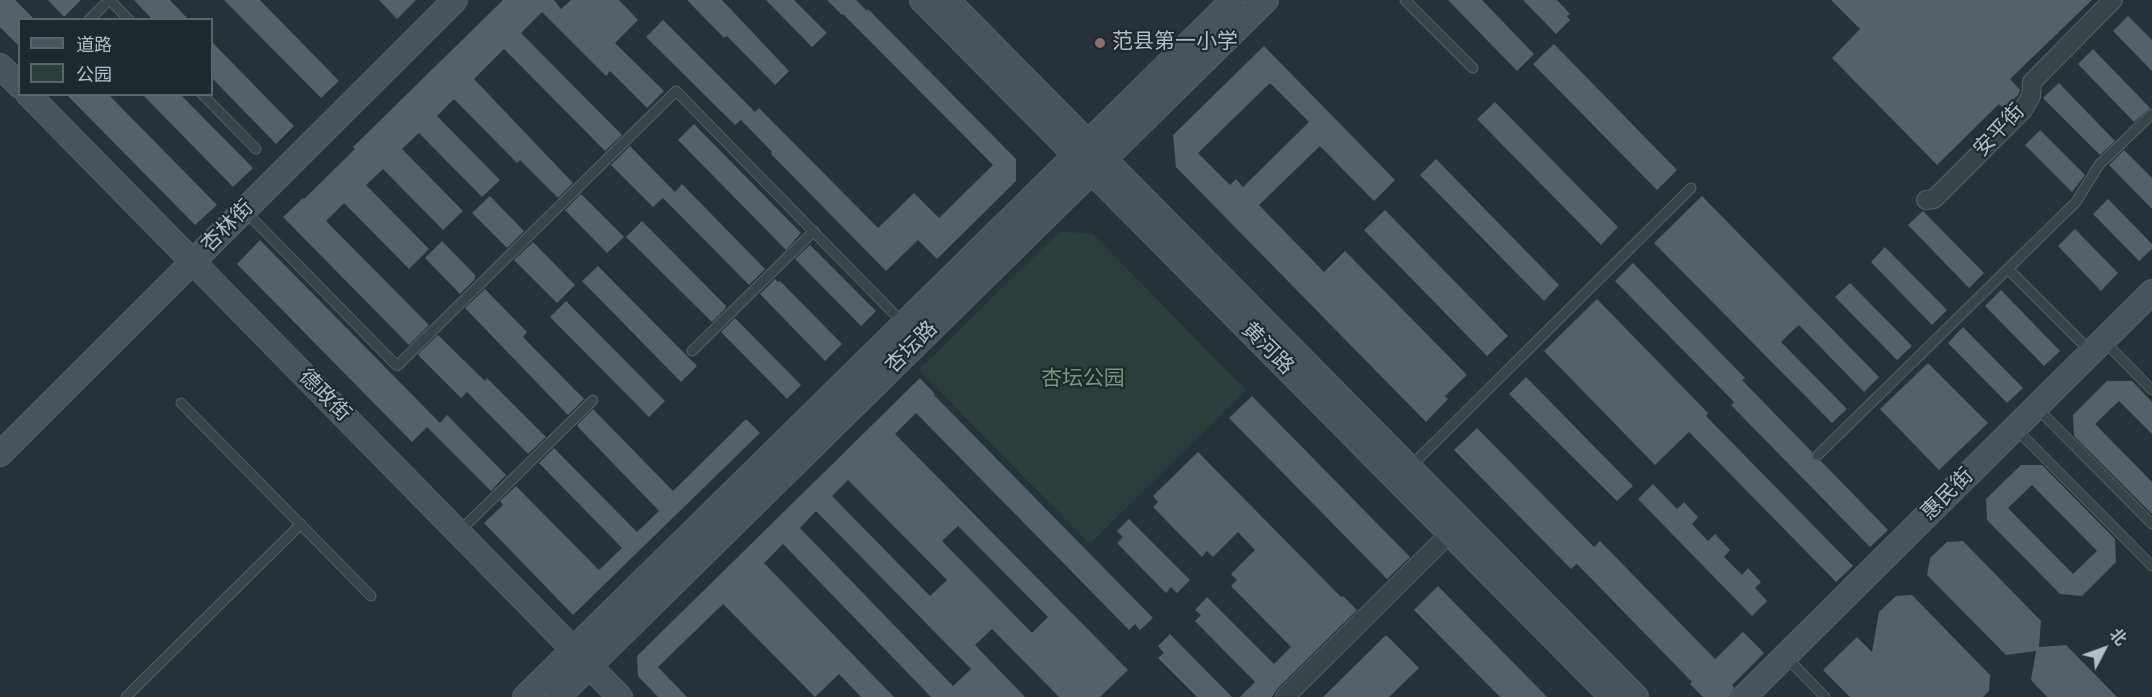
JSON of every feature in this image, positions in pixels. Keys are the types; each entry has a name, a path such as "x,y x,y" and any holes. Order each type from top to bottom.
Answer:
{"street":[{"name":"杏林街","path":"2,448 193,262 455,0"},
{"name":"黄河路","path":"922,0 1090,157 1410,467 1636,697"},
{"name":"黄河路","path":"947,0 1090,157 1450,533 1612,697"},
{"name":"杏坛路","path":"1090,157 1233,0"},
{"name":"杏坛路","path":"525,697 581,658 1090,157 1266,0"},
{"name":"安平街","path":"1926,200 1934,199 2023,110 2031,96 2032,82 2113,0"},
{"path":"0,66 18,84"},
{"name":"德政街","path":"30,96 620,697"},
{"name":"惠民街","path":"1744,697 2152,292"},
{"path":"1285,697 1450,533"},
{"name":"杏坛路","path":"558,697 581,658"}],"lane":[{"path":"91,18 110,0 127,18"},
{"path":"1405,0 1473,68"},
{"path":"244,211 397,366 676,91 912,332"},
{"path":"204,96 256,149"},
{"path":"1818,455 2076,202 2099,165 2152,114"},
{"path":"1410,467 1691,188"},
{"path":"692,351 814,231"},
{"path":"2008,269 2097,347 2152,390"},
{"path":"458,532 593,400"},
{"path":"181,403 371,596"},
{"path":"2036,407 2152,524"},
{"path":"2015,428 2152,566"},
{"path":"126,697 301,524"},
{"path":"1785,656 1825,697"}],"green space":[{"name":"杏坛公园","path":"1059,232 1092,233 1246,390 1090,544 919,370"}],"building":[{"path":"0,0 15,0 33,18 18,18 18,45 0,27"},
{"path":"48,0 81,0 64,17"},
{"path":"134,0 170,0 187,18 151,18"},
{"path":"224,0 260,0 339,81 321,98"},
{"path":"379,0 416,0 397,19"},
{"path":"503,0 554,0 561,9 571,0 619,0 638,20 615,43 664,91 647,108 610,71 606,76 542,12 521,33 622,135 605,151 504,49 474,79 573,183 558,198 520,160 517,163 454,99 437,116 500,180 482,197 419,133 402,149 463,211 443,230 383,169 366,185 429,249 409,269 344,203 326,221 429,325 409,345 283,217 355,149 353,147"},
{"path":"687,0 722,0 789,71 775,85 727,36 724,38"},
{"path":"766,0 794,0 827,33 812,47"},
{"path":"827,0 856,0 867,11 868,9 1016,159 1016,181 937,259 918,240 886,271 771,154 772,152 741,120 735,125 646,37 663,20 755,112 759,108 878,228 914,193 939,218 993,165"},
{"path":"1448,0 1482,0 1534,54 1517,71"},
{"path":"1523,0 1557,0 1570,14 1567,16 1570,20 1556,34"},
{"path":"1831,0 2092,0 2010,79 2020,90 2018,95 2004,109 1999,104 1937,165 1832,58 1860,29"},
{"path":"2128,16 2152,40 2152,71 2113,31"},
{"path":"213,43 294,126 276,144 213,79"},
{"path":"1554,44 1677,170 1657,190 1533,64"},
{"path":"1264,46 1395,180 1374,201 1320,146 1259,205 1324,272 1345,251 1467,375 1445,396 1448,399 1426,422 1176,167 1173,135","holes":["1270,83 1309,122 1243,187 1236,179 1230,185 1198,153"]},
{"path":"2093,49 2150,108 2134,122 2078,64"},
{"path":"2059,83 2115,141 2100,155 2043,98"},
{"path":"68,96 110,96 217,205 195,225"},
{"path":"144,96 182,96 253,168 233,187"},
{"path":"1495,102 1618,227 1601,245 1477,119"},
{"path":"694,124 801,233 786,250 678,140"},
{"path":"2040,130 2085,175 2072,192 2025,145"},
{"path":"630,146 675,192 682,184 765,269 749,285 663,198 653,207 611,165"},
{"path":"2124,150 2152,178 2152,209 2109,165"},
{"path":"1436,159 1559,285 1544,301 1420,175"},
{"path":"581,194 624,237 607,253 565,210"},
{"path":"490,196 524,231 507,248 472,213"},
{"path":"1702,196 1879,377 1864,392 1799,325 1790,333 1781,342 1847,409 1832,423 1654,243"},
{"path":"2108,199 2152,244 2152,249 2139,261 2093,214"},
{"path":"1385,210 1508,336 1487,356 1364,230"},
{"path":"1923,211 1984,273 1969,288 1908,225"},
{"path":"642,221 726,306 712,322 626,237"},
{"path":"2075,229 2118,273 2101,291 2058,246"},
{"path":"260,240 440,423 447,415 506,475 491,491 427,427 412,442 237,264"},
{"path":"442,241 476,276 460,294 425,258"},
{"path":"533,242 575,285 557,303 514,260"},
{"path":"810,245 876,311 861,326 795,259"},
{"path":"1885,247 1947,310 1932,325 1871,262"},
{"path":"1633,263 1745,378 1742,380 1812,452 1813,459 1821,461 1888,530 1870,547 1731,405 1734,402 1615,281"},
{"path":"598,266 697,366 681,382 582,281"},
{"path":"775,279 780,281 842,344 825,361 760,294"},
{"path":"1850,283 1912,346 1897,360 1835,297"},
{"path":"485,289 527,332 523,337 584,399 568,415 465,308"},
{"path":"2001,290 2060,351 2044,366 1985,306"},
{"path":"1597,299 1708,413 1706,416 1853,566 1836,582 1689,432 1655,465 1544,351"},
{"path":"566,301 665,401 649,417 550,317"},
{"path":"735,318 801,385 787,399 721,332"},
{"path":"1963,327 2023,388 2007,403 1948,343"},
{"path":"438,335 485,381 487,378 546,437 528,454 467,392 461,398 420,357 418,354"},
{"path":"1928,363 1988,423 1939,470 1880,409"},
{"path":"1526,377 1633,486 1617,501 1509,394"},
{"path":"920,378 1153,618 1140,630 1135,624 1129,630 916,413 895,434 1128,670 1100,697 1059,697 992,629 975,645 1025,697 931,697 783,544 764,563 894,697 861,697 839,674 815,697 723,604 658,667 687,697 658,697 638,676 637,656","holes":["848,480 947,580 930,596 832,496","816,511 971,669 953,686 800,528","958,526 1048,617 1032,633 942,541"]},
{"path":"2107,381 2132,381 2152,402 2152,434 2119,401 2095,424 2152,482 2152,514 2074,436 2073,415"},
{"path":"1252,396 1410,557 1387,579 1229,418"},
{"path":"593,409 673,491 746,419 760,433 573,615 484,523 503,505 500,501 516,486 599,570 622,548 539,463 554,448 637,532 659,511 577,425"},
{"path":"1477,428 1594,547 1600,541 1715,659 1743,632 1764,653 1732,685 1734,687 1730,697 1703,697 1690,684 1692,682 1577,564 1571,569 1454,450"},
{"path":"1198,452 1341,597 1343,596 1357,610 1277,689 1272,697 1240,697 1255,682 1195,621 1201,615 1195,610 1207,597 1274,664 1291,647 1231,586 1237,580 1231,574 1255,550 1238,532 1213,557 1207,551 1202,557 1153,507 1158,502 1153,496"},
{"path":"2021,465 2042,465 2115,539 2116,562 2082,596 2060,594 1987,520 1986,499","holes":["2032,485 2097,551 2073,574 2008,508"]},
{"path":"1653,484 1677,509 1684,502 1698,517 1692,524 1708,541 1715,534 1730,550 1724,557 1742,575 1748,568 1761,582 1755,588 1767,601 1752,616 1638,499"},
{"path":"1129,519 1190,580 1177,593 1171,587 1166,593 1117,543 1123,537 1117,531"},
{"path":"1963,541 2041,621 2039,647 2066,645 2117,697 2047,697 2031,680 2036,651 2006,655 1927,575 1930,558 1947,542"},
{"path":"1438,586 1547,697 1500,697 1414,610"},
{"path":"1912,595 1990,675 1989,691 1983,697 1850,697 1823,670 1857,637 1872,652 1879,612 1896,596"},
{"path":"1170,634 1232,697 1197,697 1158,658 1164,653 1158,646"},
{"path":"1386,635 1419,668 1389,697 1323,697"}],"place":[{"name":"范县第一小学","path":"1100,43"}]}
